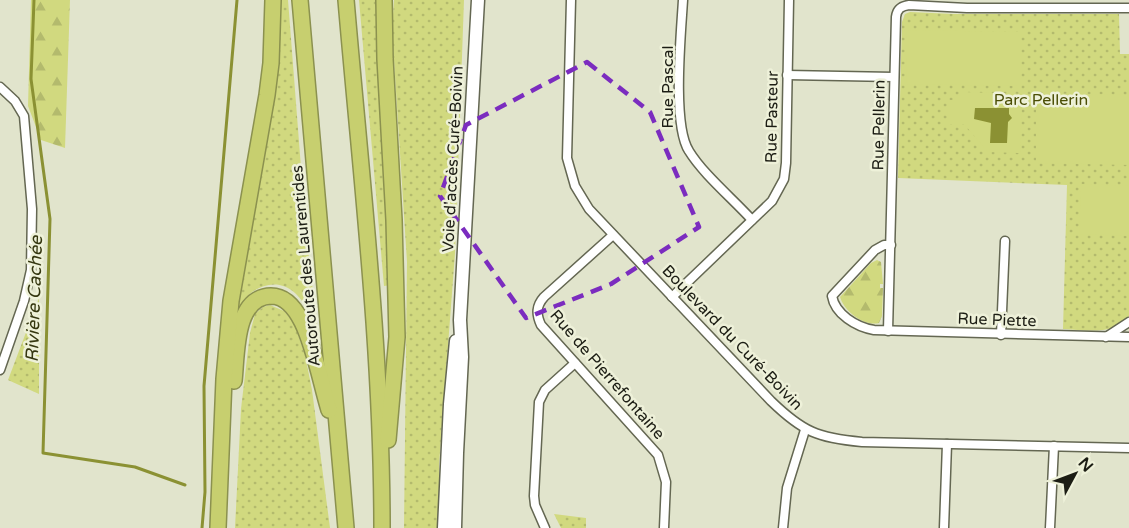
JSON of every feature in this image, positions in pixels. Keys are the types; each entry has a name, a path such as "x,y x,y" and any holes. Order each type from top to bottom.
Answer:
{"highway":[{"path":"218,528 229,314 267,95 271,63 273,0"},
{"name":"Autoroute des Laurentides","path":"300,0 346,528"},
{"path":"346,0 374,317 382,528"},
{"path":"382,500 397,337 384,0"},
{"path":"219,509 240,327 247,308 254,302 270,296 280,298 298,315 309,339 339,445"}],"street":[{"name":"Voie d'accès Curé-Boivin","path":"455,528 462,357 460,320 478,0"},
{"name":"Boulevard du Curé-Boivin","path":"571,0 568,165 584,203 771,401 805,430 820,436 846,441 1129,448"},
{"name":"Rue Pascal","path":"683,0 679,114 683,139 696,161 752,220"},
{"name":"Rue Pasteur","path":"672,297 772,201 784,179 789,0"},
{"path":"1100,3 1129,8"},
{"name":"Rue Pellerin","path":"888,331 896,17 900,8 909,5 967,8 1100,3"},
{"path":"787,75 894,77"},
{"path":"0,87 15,101 24,116 32,202 31,270 24,301 0,370"},
{"name":"Rue de Pierrefontaine","path":"613,235 544,297 538,305 538,316 541,325 645,439 661,461 666,482 664,528"},
{"path":"1002,334 1005,241"},
{"path":"888,331 867,329 857,325 837,308 832,296 875,250 884,245 891,245"},
{"name":"Voie d'accès Curé-Boivin","path":"444,528 453,356 460,320"},
{"path":"1106,337 1129,322"},
{"name":"Rue Piette","path":"888,331 1129,337"},
{"path":"545,528 535,505 534,496 539,402 545,390 575,363"},
{"path":"783,528 787,488 805,430"},
{"path":"944,528 947,444"},
{"path":"1050,528 1054,446"}],"highlighted area":[{"path":"587,62 650,112 699,227 611,284 526,318 440,196 466,125"}],"green space":[{"path":"31,0 70,0 65,148 41,140 28,106"},
{"path":"281,0 288,0 306,232 317,326 314,326 306,308 295,293 287,287 278,285 268,285 252,292 240,307 237,316 237,305 275,92"},
{"path":"359,0 378,0 391,285 384,286"},
{"path":"394,0 464,0 455,253 439,465 441,528 404,528 407,262 392,29"},
{"name":"Parc Pellerin","path":"910,12 1119,14 1120,54 1129,54 1129,316 1116,327 1090,331 1063,329 1067,185 898,178 902,22 905,14"},
{"path":"907,30 1021,32 1021,86 906,84"},
{"path":"962,92 1022,94 1020,153 988,152 964,124 949,124 949,100 962,97"},
{"path":"1036,93 1129,95 1129,165 1036,163"},
{"path":"1081,184 1129,186 1129,236 1079,234"},
{"path":"877,260 881,262 883,284 880,284 880,288 883,288 882,316 879,323 873,324 855,317 840,297 871,263"},
{"path":"39,298 39,394 8,380"},
{"path":"270,305 284,311 294,323 305,355 312,390 330,528 235,528 241,409 250,333 255,314 263,307"},
{"path":"554,514 586,518 586,528 561,528"}],"shaded area":[{"path":"975,108 1009,108 1012,118 1008,122 1007,143 990,143 991,123 974,119"}],"waterway":[{"name":"Rivière Cachée","path":"34,0 31,79 50,219 43,453 135,467 185,485"},
{"path":"202,528 205,492 204,386 237,0"}]}
